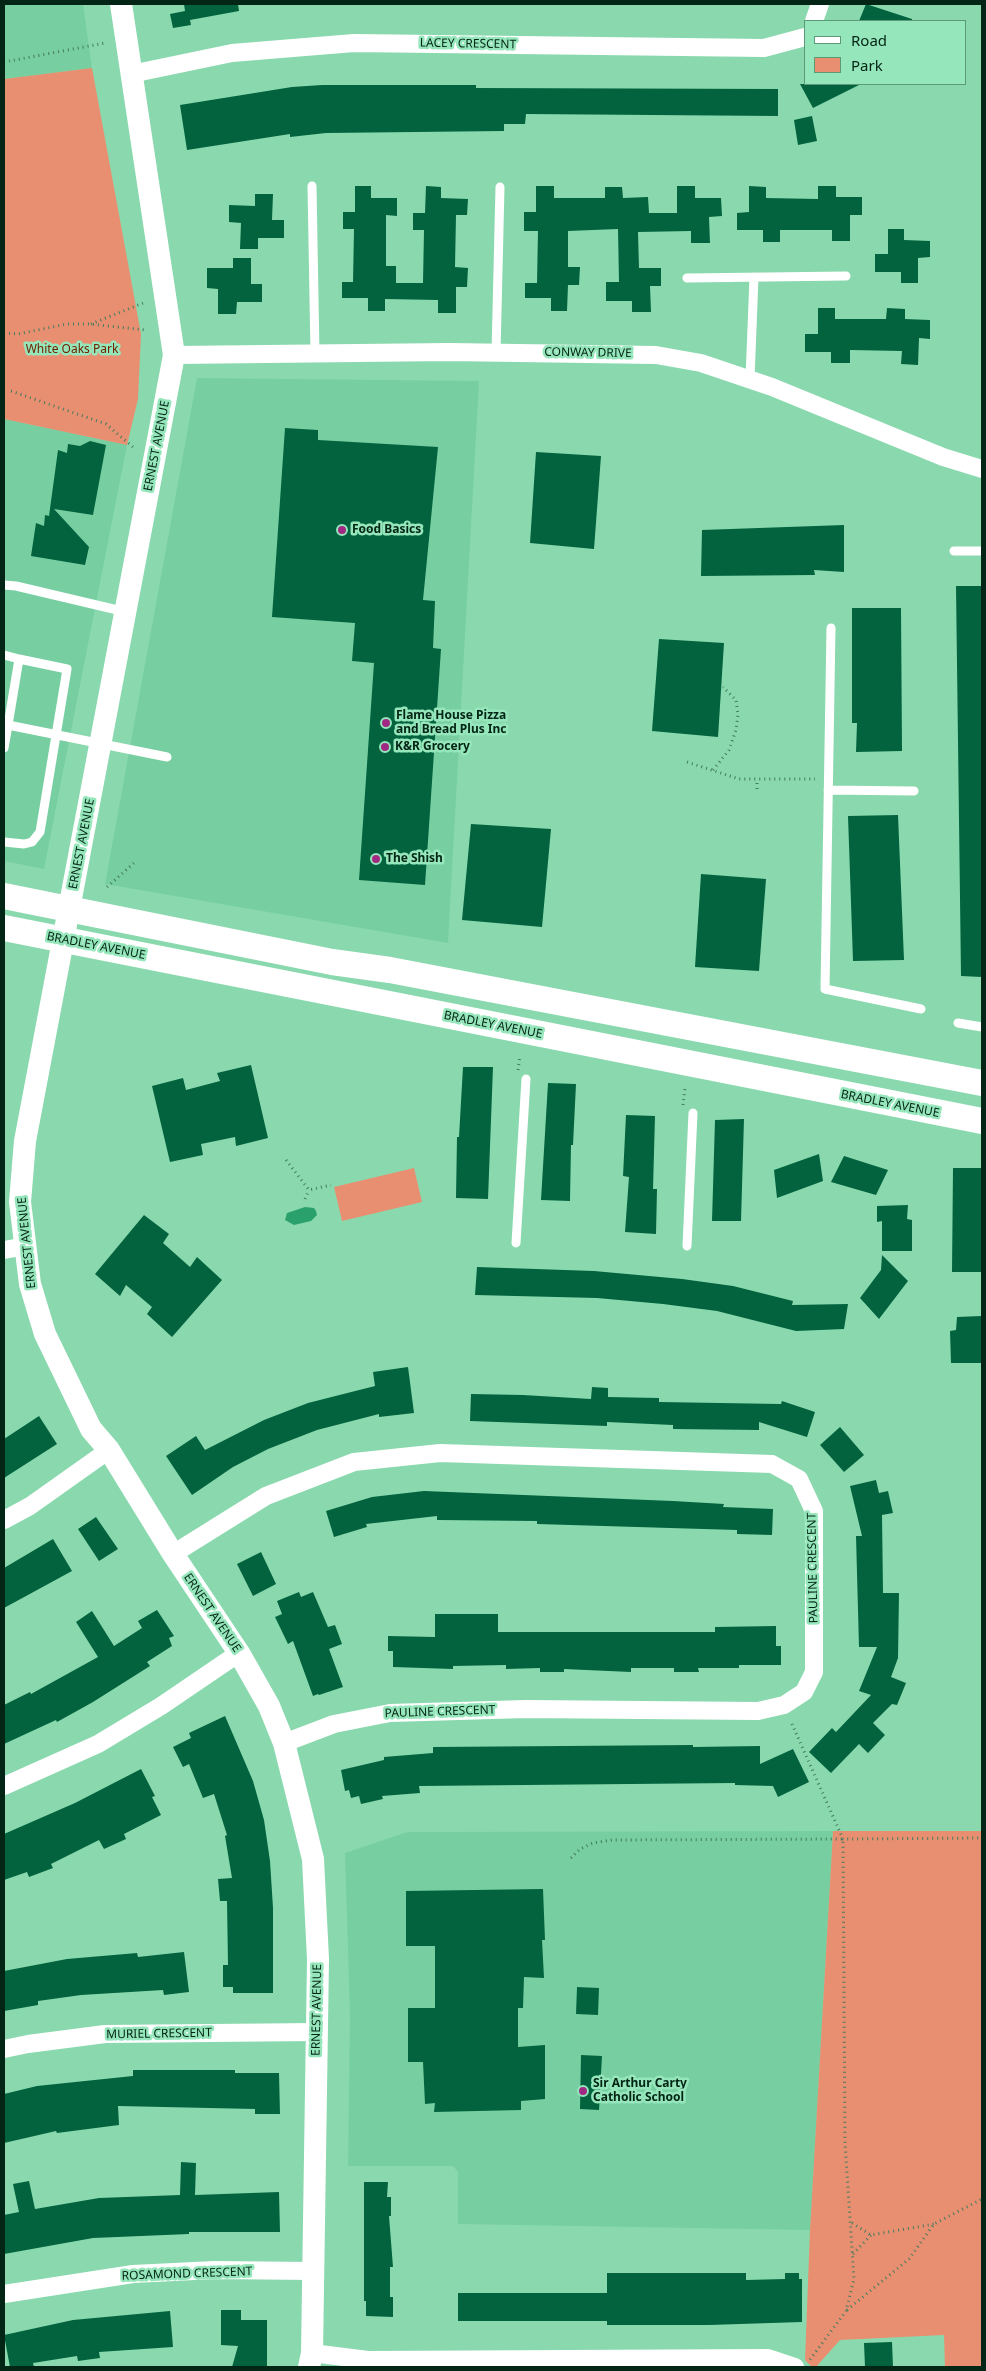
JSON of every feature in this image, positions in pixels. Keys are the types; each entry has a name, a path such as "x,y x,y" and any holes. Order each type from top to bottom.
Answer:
{"main road":[{"path":"4,896 332,962 390,970 982,1083"},
{"name":"BRADLEY AVENUE","path":"4,928 982,1120"}],"street":[{"name":"ERNEST AVENUE","path":"121,4 174,355 25,1141 20,1202 30,1284 44,1334 91,1429 109,1450 173,1554 239,1653 269,1706 284,1743 313,1859 318,1960 310,2360"},
{"path":"814,20 820,4"},
{"name":"LACEY CRESCENT","path":"131,74 232,52 354,43 764,48 804,37"},
{"name":"CONWAY DRIVE","path":"174,355 496,353 656,355 701,363 750,380 880,430 943,457 982,469"},
{"path":"4,1250 26,1246"},
{"path":"4,1520 30,1506 109,1450"},
{"name":"PAULINE CRESCENT","path":"173,1554 266,1496 354,1462 440,1453 772,1464 799,1478 814,1511 814,1672 804,1692 784,1706 758,1710 526,1709 390,1713 334,1724 284,1743"},
{"path":"4,1786 98,1744 161,1706 239,1653"},
{"name":"MURIEL CRESCENT","path":"4,2049 105,2034 316,2032"},
{"name":"ROSAMOND CRESCENT","path":"4,2294 133,2274 215,2270 312,2271"},
{"path":"310,2360 570,2364 768,2358 795,2367"}],"lane":[{"path":"312,186 315,354"},
{"path":"496,353 500,187"},
{"path":"687,278 846,276"},
{"path":"750,380 754,277"},
{"path":"954,551 982,551"},
{"path":"4,585 16,586 126,612"},
{"path":"830,628 825,989 921,1009"},
{"path":"4,655 68,669 40,832 32,842 24,844 4,842"},
{"path":"4,748 19,659"},
{"path":"8,725 167,757"},
{"path":"828,790 914,791"},
{"path":"958,1023 982,1027"},
{"path":"516,1243 526,1079"},
{"path":"687,1246 693,1113"}],"path":[{"path":"4,62 105,43"},
{"path":"90,324 143,302"},
{"path":"4,332 18,334 67,324 90,324 146,330"},
{"path":"11,391 106,424 133,447"},
{"path":"713,770 729,750 738,715 736,700 723,687"},
{"path":"687,762 739,779 828,778"},
{"path":"757,789 758,779"},
{"path":"107,887 135,862"},
{"path":"286,1160 309,1190"},
{"path":"309,1190 331,1185"},
{"path":"305,1199 309,1190"},
{"path":"792,1724 843,1839 845,2143 852,2223 854,2279 846,2311"},
{"path":"571,1858 580,1849 593,1843 612,1840 982,1838"},
{"path":"853,2254 871,2235 934,2224 982,2199"},
{"path":"852,2223 871,2235"},
{"path":"804,2367 846,2311 909,2259 934,2224"}],"shaded area":[{"path":"4,4 83,4 92,68 4,79"},
{"path":"197,378 479,381 448,943 105,884"},
{"path":"4,419 127,445 44,869 4,861"},
{"path":"305,1207 314,1208 316,1211 317,1215 311,1221 294,1225 285,1220 287,1213"},
{"name":"Sir Arthur Carty Catholic School","path":"833,1831 810,2230 458,2224 458,2172 453,2166 348,2166 350,2016 345,1853 407,1832"}],"green space":[{"name":"White Oaks Park","path":"92,68 141,334 138,399 127,445 4,419 4,79"},
{"path":"414,1168 422,1202 342,1221 334,1187"},
{"path":"833,1831 982,1831 982,2367 945,2367 944,2335 840,2340 816,2367 812,2367 805,2360 810,2230"}],"building":[{"path":"184,4 238,4 239,11 190,20 191,25 173,28 170,14 185,11"},
{"path":"866,4 912,19 912,20 859,20"},
{"path":"800,84 859,85 813,108"},
{"path":"322,85 476,85 476,88 778,89 778,116 526,114 525,124 504,124 504,131 326,133 290,137 290,134 187,150 180,105 292,87"},
{"path":"812,116 817,141 798,145 794,120"},
{"path":"355,186 371,186 371,198 397,198 397,216 386,215 386,266 396,266 396,283 423,283 424,230 413,230 413,213 425,213 426,186 441,187 441,198 468,199 467,215 456,215 455,267 468,268 467,287 456,287 456,313 438,313 438,300 385,299 385,311 368,311 368,298 342,298 342,282 353,282 354,229 343,229 343,212 355,212"},
{"path":"536,186 554,186 554,198 605,198 605,187 622,187 623,198 648,197 649,213 677,213 677,186 695,186 695,198 721,198 722,216 709,217 710,243 691,243 691,231 638,232 639,268 661,268 661,286 650,286 651,312 632,312 632,301 606,301 606,282 619,282 618,229 568,231 568,267 580,267 579,285 568,285 567,311 551,311 551,298 525,298 525,283 537,283 538,231 524,231 524,212 536,212"},
{"path":"749,186 766,187 766,198 818,199 818,186 836,186 836,197 862,197 862,215 850,215 850,241 832,241 832,230 780,230 780,242 763,242 763,230 737,230 737,213 749,212"},
{"path":"255,194 273,194 272,220 284,220 284,238 258,238 258,249 240,249 241,223 229,222 229,205 255,206"},
{"path":"888,229 904,229 904,240 930,241 930,257 918,258 918,283 901,283 901,272 875,272 875,254 888,254"},
{"path":"233,258 251,258 251,284 262,284 262,302 237,302 236,314 218,314 218,289 207,288 207,268 233,268"},
{"path":"818,308 835,308 835,319 886,319 887,308 905,309 905,319 930,320 930,339 919,338 918,365 901,364 902,351 850,350 850,363 831,363 831,352 805,352 805,334 818,334"},
{"path":"285,428 318,430 318,440 438,447 423,600 435,601 433,648 441,649 425,885 359,880 374,663 352,661 355,623 272,617"},
{"path":"90,441 106,445 93,515 54,509 89,547 85,565 31,556 36,523 44,526 45,515 49,516 58,450 67,453 68,444 80,446"},
{"path":"536,452 601,456 594,549 530,543"},
{"path":"844,525 844,572 814,570 815,575 701,576 702,530"},
{"path":"956,586 982,586 982,977 961,976"},
{"path":"852,608 901,608 902,751 856,752 857,723 852,723"},
{"path":"659,639 724,643 718,737 652,731"},
{"path":"898,815 904,960 853,961 848,816"},
{"path":"471,824 551,829 542,927 462,920"},
{"path":"701,874 766,879 759,971 695,967"},
{"path":"251,1065 268,1138 236,1146 235,1137 201,1144 203,1155 170,1162 152,1086 183,1078 186,1090 220,1081 217,1073"},
{"path":"463,1067 493,1067 488,1199 456,1198 457,1137 459,1137"},
{"path":"548,1083 576,1084 573,1145 571,1145 570,1201 541,1200"},
{"path":"626,1115 655,1116 653,1189 657,1189 656,1234 625,1232 629,1177 623,1176"},
{"path":"744,1119 741,1221 712,1221 715,1120"},
{"path":"819,1154 823,1181 777,1198 774,1170"},
{"path":"844,1156 888,1170 876,1195 831,1182"},
{"path":"953,1168 982,1168 982,1272 952,1272"},
{"path":"908,1205 907,1219 912,1220 912,1251 882,1251 882,1221 877,1222 877,1206"},
{"path":"144,1215 169,1234 163,1243 190,1267 197,1257 222,1280 172,1337 147,1314 152,1307 126,1285 120,1296 95,1274"},
{"path":"882,1255 908,1281 879,1319 860,1298 881,1270"},
{"path":"477,1267 594,1271 682,1279 733,1286 793,1301 792,1305 848,1304 844,1329 796,1331 717,1311 663,1304 597,1298 475,1295"},
{"path":"981,1316 982,1363 951,1363 950,1331 956,1330 957,1317"},
{"path":"408,1367 414,1413 379,1417 379,1414 317,1430 268,1449 233,1467 192,1495 166,1456 196,1436 205,1450 264,1420 308,1403 375,1386 373,1372"},
{"path":"592,1387 608,1388 608,1397 659,1398 659,1402 781,1404 782,1401 815,1412 807,1437 759,1422 759,1430 673,1429 673,1425 607,1422 607,1426 470,1421 471,1394 591,1399"},
{"path":"39,1416 57,1444 4,1478 4,1439"},
{"path":"840,1427 864,1455 844,1472 820,1445"},
{"path":"876,1480 879,1493 888,1491 893,1513 882,1515 883,1593 899,1593 898,1658 891,1677 906,1683 897,1705 892,1704 873,1723 885,1735 868,1753 859,1744 831,1773 809,1752 832,1728 836,1732 871,1695 859,1691 877,1647 859,1647 856,1536 862,1536 850,1486"},
{"path":"424,1491 673,1501 724,1504 723,1507 773,1509 772,1535 737,1534 737,1530 537,1524 537,1521 437,1520 437,1516 366,1524 367,1527 334,1537 326,1511 372,1497"},
{"path":"96,1517 118,1549 99,1561 78,1529"},
{"path":"53,1539 72,1571 4,1608 4,1568"},
{"path":"261,1552 276,1584 253,1596 237,1564"},
{"path":"299,1592 301,1597 313,1592 328,1627 335,1625 342,1644 329,1649 343,1687 313,1696 293,1641 288,1644 275,1617 282,1614 277,1601"},
{"path":"157,1610 174,1636 169,1638 172,1646 147,1662 150,1666 57,1722 56,1720 4,1744 4,1705 30,1692 31,1694 98,1657 76,1622 92,1611 114,1646 142,1628 138,1621"},
{"path":"435,1614 498,1614 498,1632 715,1632 715,1627 776,1626 776,1646 781,1646 781,1665 739,1665 739,1668 698,1668 699,1672 674,1672 674,1668 631,1668 631,1672 564,1669 564,1672 540,1672 540,1668 506,1669 506,1665 453,1666 453,1669 393,1667 393,1651 388,1651 388,1636 435,1637"},
{"path":"225,1716 253,1781 264,1820 270,1861 273,1908 273,1993 233,1993 233,1987 223,1987 223,1965 228,1965 227,1901 220,1901 218,1879 232,1878 225,1836 227,1835 214,1794 203,1798 189,1764 183,1767 173,1747 191,1738 189,1733"},
{"path":"693,1745 693,1747 760,1746 760,1764 793,1749 809,1782 778,1797 773,1786 735,1785 735,1783 419,1786 420,1793 382,1796 383,1799 361,1804 359,1796 351,1798 349,1790 345,1791 341,1770 384,1760 384,1757 433,1753 433,1747"},
{"path":"141,1769 155,1796 152,1797 161,1815 124,1834 126,1839 104,1849 99,1840 51,1864 53,1868 29,1877 27,1872 4,1880 4,1834 75,1803"},
{"path":"543,1889 545,1940 542,1940 544,1978 524,1977 523,2008 518,2008 518,2047 545,2045 545,2099 521,2101 521,2110 434,2112 435,2103 425,2104 423,2062 408,2062 408,2008 435,2008 435,1946 406,1946 406,1891"},
{"path":"184,1952 189,1992 164,1995 163,1990 81,1995 38,2001 38,2005 4,2011 4,1971 67,1959 137,1953 138,1957"},
{"path":"577,1987 599,1988 598,2015 576,2014"},
{"path":"581,2055 602,2056 599,2110 580,2109"},
{"path":"133,2070 235,2070 235,2073 279,2073 280,2114 255,2114 255,2109 118,2106 119,2125 57,2133 56,2131 4,2143 4,2094 37,2086 133,2076"},
{"path":"181,2162 196,2163 195,2195 279,2192 280,2232 189,2232 189,2234 93,2238 4,2254 4,2215 19,2212 13,2184 29,2181 35,2209 99,2198 180,2195"},
{"path":"364,2182 388,2182 387,2197 391,2197 391,2216 389,2216 393,2267 390,2267 390,2297 393,2297 393,2317 366,2316 366,2301 364,2301"},
{"path":"607,2273 746,2273 746,2280 785,2279 785,2273 799,2273 799,2279 802,2279 802,2322 709,2325 607,2325 607,2321 458,2321 458,2293 607,2293"},
{"path":"221,2310 241,2310 241,2320 267,2320 267,2367 232,2367 238,2346 221,2345"},
{"path":"170,2311 173,2347 99,2352 100,2358 78,2361 77,2356 33,2363 34,2367 10,2367 4,2335 73,2320"},
{"path":"892,2342 893,2367 865,2367 864,2343"}],"place":[{"name":"Food Basics","path":"342,530"},
{"name":"Flame House Pizza and Bread Plus Inc","path":"386,723"},
{"name":"K&R Grocery","path":"385,747"},
{"name":"The Shish","path":"376,859"},
{"name":"Sir Arthur Carty Catholic School","path":"583,2091"}]}
